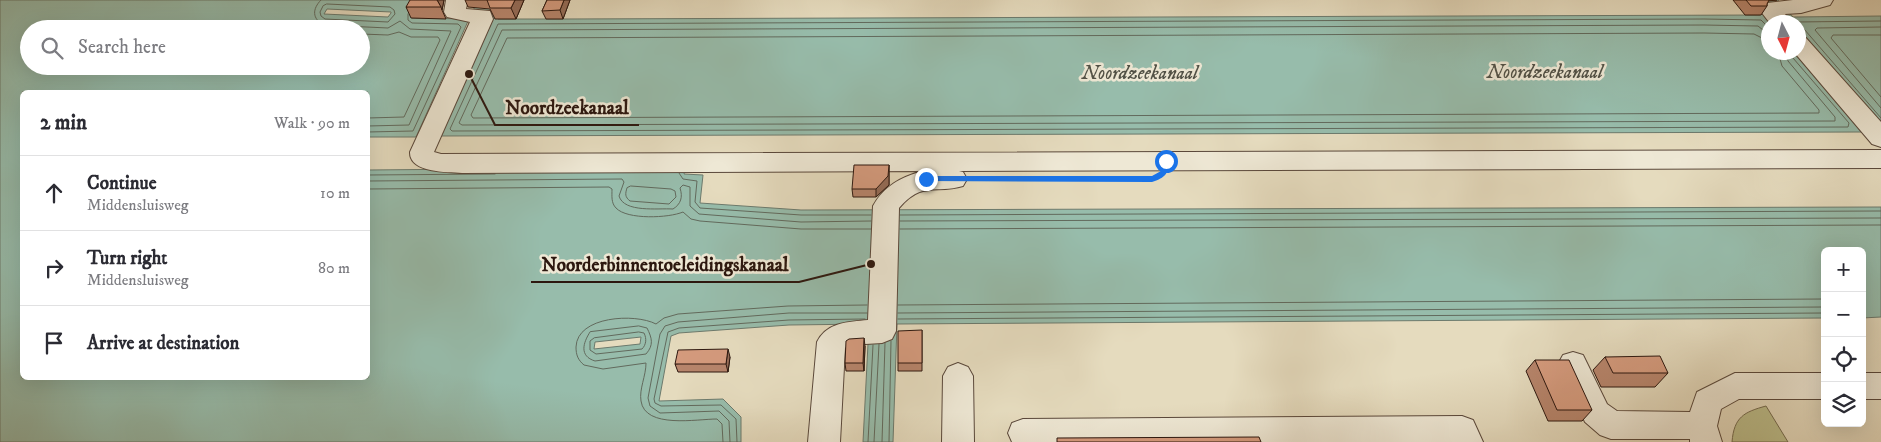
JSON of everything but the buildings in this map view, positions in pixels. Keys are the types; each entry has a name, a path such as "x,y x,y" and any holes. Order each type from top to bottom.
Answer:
{"street":[{"path":"1775,15 1773,13 1775,8 1800,6 1822,0"},
{"path":"463,8 482,16 482,19 424,146 422,157 430,161 462,164 1881,159"},
{"path":"1806,52 1881,138"},
{"path":"824,442 831,342 842,334 882,331 886,206 894,196 914,182 926,179 1152,179 1164,172 1166,161"},
{"path":"1573,364 1596,413 1610,425 1704,434 1708,401 1735,386 1821,386"},
{"path":"958,376 958,442"},
{"path":"1866,386 1881,386"},
{"path":"1022,433 1462,430 1467,442"}],"shaded area":[{"path":"1766,406 1788,442 1732,442 1738,421 1746,413"}],"water":[{"path":"0,0 421,0 412,18 469,19 416,137 370,137 370,90 20,90 20,380 370,380 370,170 686,167 684,174 703,175 700,203 801,210 1881,207 1881,317 1866,318 1866,247 1821,247 1821,318 897,324 893,442 863,442 869,324 789,325 679,333 671,336 659,401 723,399 741,417 741,442 0,442","holes":["327,9 391,13 388,17 324,14","641,337 640,344 594,349 595,342"]},
{"path":"478,0 506,0 498,19 563,19 1760,15 1748,0 1778,0 1791,15 1761,15 1761,60 1801,60 1862,132 440,136 493,19 469,19"},
{"path":"1881,16 1881,126 1806,38 1806,17"}],"place":[{"name":"Noordzeekanaal","path":"469,74"},
{"name":"Noorderbinnentoeleidingskanaal","path":"871,264"}],"route":[{"path":"926,179 1152,179 1164,172 1166,161"}]}
